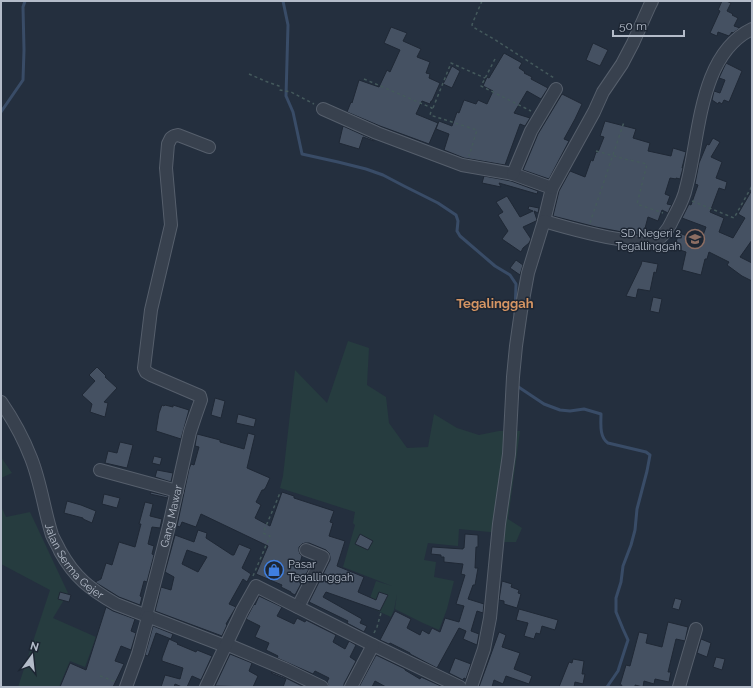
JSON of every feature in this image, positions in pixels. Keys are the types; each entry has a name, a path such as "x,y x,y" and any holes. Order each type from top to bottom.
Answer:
{"street":[{"path":"470,687 484,649 490,618 499,524 509,454 516,346 528,273 544,221 552,188 594,112 603,92 622,64 652,1"},
{"path":"544,221 586,233 639,243 651,243 660,238 669,227 686,190 704,99 709,82 719,61 732,43 743,33 752,29"},
{"path":"513,174 531,131 556,89"},
{"path":"323,109 377,133 462,164 513,174 552,188"},
{"name":"Gang Mawar","path":"126,686 138,654 195,416 201,400 200,396 151,375 146,372 144,368 151,310 171,225 166,168 168,144 171,138 178,135 209,147"},
{"name":"Jalan Serma Gejer","path":"1,402 10,415 31,459 52,536 63,556 77,576 85,584 116,604 285,669 322,687"},
{"path":"100,470 177,491"},
{"path":"298,607 323,557 306,550"},
{"path":"206,687 225,645 256,586 460,687"},
{"path":"679,687 696,629"},
{"path":"351,687 371,644"}],"path":[{"path":"482,1 473,22 473,27 552,76 557,85 556,89"},
{"path":"495,59 481,86 540,116"},
{"path":"467,165 477,130 430,115 451,63 485,78"},
{"path":"250,74 279,86 280,90 291,92 323,109"},
{"path":"364,79 432,108"},
{"path":"586,233 624,122"},
{"path":"596,151 647,164 637,204 674,217"},
{"path":"683,197 734,218 752,186"},
{"path":"256,586 252,578 270,536 263,533 280,493"},
{"path":"371,644 381,613"},
{"path":"100,676 126,686"}],"green space":[{"path":"348,341 369,348 367,385 386,397 389,423 407,448 428,447 434,414 457,428 479,435 499,431 520,431 508,519 522,528 516,542 504,542 500,533 459,529 458,546 428,543 424,560 436,562 434,577 454,581 447,609 439,630 395,609 397,594 391,617 369,607 368,604 376,581 392,586 343,567 355,525 353,523 355,512 280,488 283,476 295,370 327,403"},
{"path":"1,457 12,473 1,478"},
{"path":"1,506 6,517 30,512 68,593 53,618 96,637 85,667 70,661 59,687 18,687 50,590 1,564"}],"building":[{"path":"722,1 731,3 727,11 738,18 734,26 740,28 733,33 732,32 729,36 718,32 717,36 710,33 720,11 718,10"},
{"path":"391,27 407,33 403,41 421,49 417,57 430,62 426,73 430,74 429,78 440,83 430,104 422,101 416,114 438,123 429,144 347,112 351,102 352,103 359,80 379,87 387,70 390,72 400,50 384,43"},
{"path":"593,43 608,50 600,66 586,60"},
{"path":"504,53 522,63 519,68 525,72 524,73 532,77 531,79 548,88 541,99 527,91 514,113 530,118 525,126 520,124 505,165 464,158 444,150 449,134 436,129 439,121 452,126 457,112 459,113 464,100 476,104 478,100 487,104 493,91 483,86 487,77 489,78"},
{"path":"726,63 742,71 729,102 724,100 722,104 719,102 718,104 712,100 714,91 720,93 725,80 719,78"},
{"path":"452,66 460,71 452,88 443,84"},
{"path":"562,94 582,104 564,139 569,141 549,179 523,170 538,134"},
{"path":"605,121 636,129 633,138 650,143 648,151 671,156 673,148 686,152 680,179 670,178 665,194 670,196 667,204 672,205 668,213 662,210 658,221 648,217 643,236 596,227 553,216 559,191 570,171 585,177 591,160 593,161 604,137 600,136"},
{"path":"343,126 374,141 363,137 359,149 339,143"},
{"path":"713,138 720,142 711,157 722,162 716,178 727,182 725,190 719,188 710,212 724,218 719,232 733,238 745,218 738,214 752,190 752,240 740,257 752,263 752,281 727,265 729,262 709,252 707,259 705,259 701,275 682,270 686,252 674,248 679,233 701,241 706,227 682,218 689,204 691,205 698,185 695,184 699,163 707,144 709,145"},
{"path":"484,176 511,181 538,191 537,194 499,183 501,187 482,183"},
{"path":"507,196 520,217 533,211 528,209 529,206 539,208 538,213 534,211 537,220 523,227 531,239 521,252 502,239 508,231 498,215 503,212 496,202"},
{"path":"516,260 523,265 520,275 510,268"},
{"path":"642,261 658,264 656,273 654,272 650,291 638,289 636,298 626,296 641,265"},
{"path":"653,297 662,299 659,313 650,311"},
{"path":"97,367 117,388 104,402 108,403 105,417 90,412 92,404 82,395 95,381 89,375"},
{"path":"215,398 225,401 221,418 211,415"},
{"path":"162,405 173,407 173,405 189,410 181,439 156,431"},
{"path":"238,414 256,419 254,427 236,423"},
{"path":"248,433 255,435 247,468 270,478 265,489 262,490 256,502 261,505 255,518 270,526 282,492 294,496 294,498 334,511 330,522 333,523 329,536 345,541 337,566 364,577 358,592 376,600 379,592 388,595 380,611 326,592 323,597 362,619 360,623 367,626 364,632 347,623 348,621 309,602 330,560 329,553 326,550 309,543 302,544 299,547 300,554 302,556 300,563 310,567 295,595 281,587 282,585 256,574 268,546 201,514 196,527 182,522 180,527 177,526 189,469 191,464 194,465 199,447 195,446 197,434 220,440 220,442 244,449"},
{"path":"120,442 133,445 127,468 105,463 108,451 117,453"},
{"path":"154,456 162,458 160,465 152,463"},
{"path":"157,470 173,473 171,482 155,477"},
{"path":"151,492 168,496 168,498 150,494"},
{"path":"104,494 120,498 117,508 102,504"},
{"path":"67,501 96,511 92,523 83,518 64,513"},
{"path":"145,502 153,504 150,516 162,519 160,528 152,527 148,544 154,546 152,554 154,555 147,582 144,581 140,596 142,597 140,605 119,597 95,582 101,579 106,563 112,565 119,542 135,547"},
{"path":"198,530 207,533 206,538 232,555 234,555 239,544 251,549 242,568 251,574 247,582 243,579 229,604 236,607 226,624 227,625 222,636 155,611 161,587 171,590 174,577 165,572 175,535 194,542","holes":["187,550 207,557 198,572 182,564"]},
{"path":"360,534 373,541 368,550 355,544"},
{"path":"465,534 478,535 475,568 478,568 475,585 473,585 468,599 484,604 483,613 477,611 471,631 479,634 477,645 463,639 466,631 459,628 437,668 390,643 389,644 380,640 395,611 411,619 407,628 420,635 422,630 429,634 432,628 440,632 445,618 459,622 464,606 456,604 465,575 461,574 463,564 444,562 444,557 441,557 441,555 431,554 432,547 463,549"},
{"path":"502,581 512,584 511,587 519,590 518,593 521,594 517,608 504,604 504,601 499,600"},
{"path":"60,592 71,595 69,602 58,599"},
{"path":"259,596 282,607 277,616 294,624 297,618 305,622 306,620 336,635 333,642 345,649 349,641 356,645 350,657 356,661 344,684 344,687 329,687 327,682 329,678 315,671 313,674 277,658 278,656 266,650 269,643 255,637 260,626 246,619"},
{"path":"675,598 682,600 679,610 672,608"},
{"path":"106,607 135,619 131,631 136,633 131,650 121,646 115,661 124,664 113,687 60,687 70,663 86,670"},
{"path":"519,609 558,620 555,630 542,626 540,634 536,633 534,639 524,636 528,623 516,620"},
{"path":"668,622 688,627 685,641 676,639 668,672 671,672 669,682 655,679 654,684 644,681 643,687 635,685 635,687 621,687 622,685 620,685 626,665 630,666 639,632 648,634 646,643 662,647"},
{"path":"153,626 173,634 171,639 156,633 148,656 145,655"},
{"path":"499,632 506,635 502,647 520,653 514,669 532,676 529,684 506,676 503,684 494,680 492,687 479,687"},
{"path":"169,639 196,652 197,650 212,656 201,680 192,676 187,687 182,687 175,684 174,687 161,687 165,675 180,679 183,668 162,661"},
{"path":"701,639 711,643 707,657 697,653"},
{"path":"230,654 252,663 249,671 258,676 253,687 215,686"},
{"path":"376,655 405,669 420,679 421,677 443,687 386,687 375,681 372,687 359,687"},
{"path":"716,657 725,659 722,670 713,667"},
{"path":"455,658 471,664 466,679 464,678 463,680 449,673"},
{"path":"573,659 584,661 582,674 585,674 583,684 575,682 574,687 559,687 569,662 572,663"},
{"path":"272,672 304,687 283,687 286,679 271,673"}],"waterway":[{"path":"1,112 23,80 23,7 25,1"},
{"path":"283,1 288,25 286,96 293,112 302,154 366,169 383,175 438,203 456,215 458,221 457,231 460,236 495,266 510,275 516,284 515,314"},
{"path":"517,386 544,404 560,410 570,411 584,409 601,414 602,434 608,443 646,452 650,455 637,509 635,530 623,566 621,582 616,598 616,612 628,640 618,671 607,687"}],"place":[{"name":"SD Negeri 2 Tegallinggah","path":"695,239"},
{"name":"Pasar Tegallinggah","path":"274,570"}],"district":[{"name":"Tegalinggah","path":"495,303"}]}
